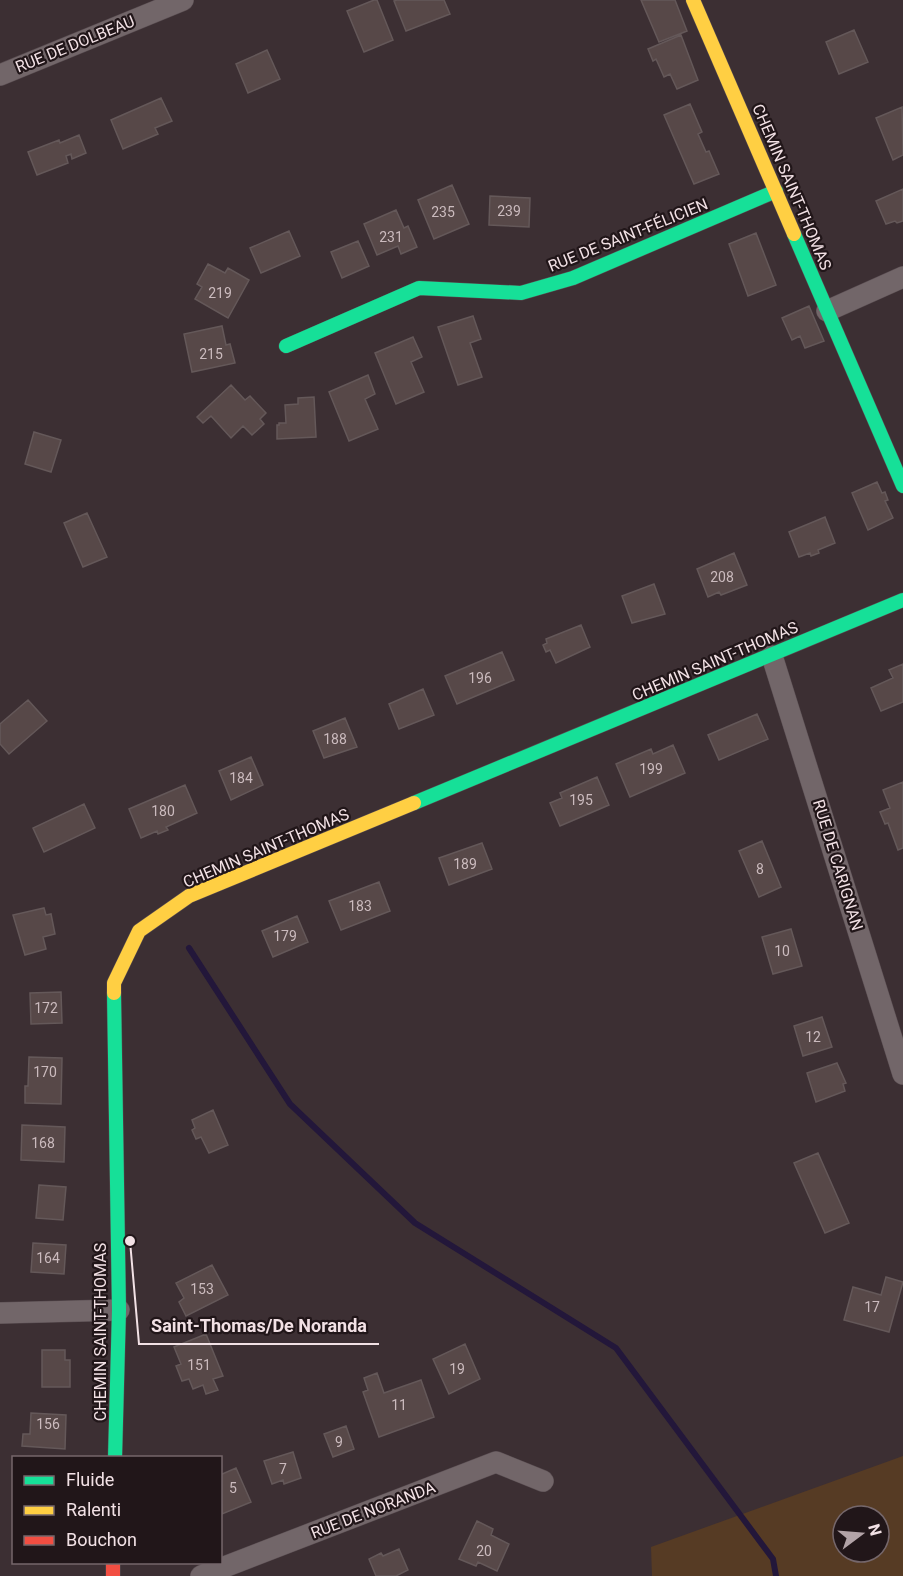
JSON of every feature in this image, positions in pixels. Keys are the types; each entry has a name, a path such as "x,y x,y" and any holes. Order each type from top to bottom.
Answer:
{"street":[{"name":"RUE DE DOLBEAU","path":"0,75 183,0"},
{"name":"CHEMIN SAINT-THOMAS","path":"693,0 903,486"},
{"name":"RUE DE SAINT-FÉLICIEN","path":"286,346 419,288 521,293 573,278 776,191"},
{"path":"827,311 903,277"},
{"name":"CHEMIN SAINT-THOMAS","path":"116,1456 118,1310 114,983 139,931 189,896 903,600"},
{"name":"RUE DE CARIGNAN","path":"772,656 903,1074"},
{"path":"0,1313 118,1310"},
{"name":"RUE DE NORANDA","path":"201,1576 496,1462 543,1481"}],"shaded area":[{"path":"903,1456 903,1576 652,1576 651,1547"}],"building":[{"path":"377,0 393,40 364,52 347,11"},
{"path":"444,0 450,14 406,31 394,1"},
{"path":"641,0 675,0 687,31 659,42"},
{"path":"854,30 868,62 839,74 826,42"},
{"path":"681,35 698,80 677,89 670,74 664,77 656,59 653,61 648,49"},
{"path":"267,50 280,79 248,93 236,64"},
{"path":"161,98 172,121 155,128 158,134 123,149 111,120"},
{"path":"690,104 702,132 698,134 706,152 709,151 719,174 694,184 664,115"},
{"path":"902,107 903,155 893,160 876,118"},
{"path":"79,135 86,153 72,159 71,154 66,156 68,163 37,175 28,152"},
{"path":"452,185 469,224 434,239 418,200"},
{"path":"903,189 903,221 886,224 876,201"},
{"path":"490,196 530,198 529,227 489,225"},
{"path":"396,210 404,228 408,226 417,247 401,254 398,246 377,255 364,224"},
{"path":"289,231 300,256 261,273 250,248"},
{"path":"756,233 776,285 748,296 729,244"},
{"path":"358,241 369,266 342,278 331,252"},
{"path":"208,264 225,273 228,268 249,280 228,318 195,299 202,287 197,284"},
{"path":"809,306 824,341 805,348 800,336 792,340 782,318"},
{"path":"473,316 481,339 470,343 482,377 458,385 438,327"},
{"path":"222,326 226,345 230,344 235,363 192,372 184,334"},
{"path":"413,337 422,357 411,362 424,392 396,404 375,353"},
{"path":"368,375 375,394 365,399 378,429 349,441 329,392"},
{"path":"231,385 245,400 250,396 266,413 260,419 264,424 252,435 243,426 231,438 211,416 203,423 197,417"},
{"path":"314,397 316,437 277,439 277,425 286,423 285,405 298,404 298,398"},
{"path":"34,432 61,440 51,472 25,464"},
{"path":"877,482 882,493 885,492 888,500 885,501 893,518 868,530 852,493"},
{"path":"87,513 107,557 83,567 64,523"},
{"path":"825,517 835,543 818,550 819,553 799,557 789,532"},
{"path":"734,553 747,585 721,595 719,592 708,597 697,569"},
{"path":"654,584 665,614 632,623 622,596"},
{"path":"581,625 590,647 556,663 550,650 546,652 543,645 547,643 546,639"},
{"path":"502,652 514,680 457,704 445,676"},
{"path":"903,664 903,702 881,711 871,688 893,678 889,670"},
{"path":"423,689 434,715 399,729 389,704"},
{"path":"28,700 47,721 9,754 0,744 0,724"},
{"path":"757,714 768,739 719,760 708,735"},
{"path":"345,718 357,747 324,758 313,731"},
{"path":"673,745 685,773 630,797 616,764 651,749 653,754"},
{"path":"251,757 263,785 231,800 219,771"},
{"path":"597,777 609,805 560,826 550,803 562,798 560,793"},
{"path":"903,782 903,848 898,850 888,823 885,824 880,812 890,808 883,790"},
{"path":"185,785 197,813 166,827 168,830 158,834 157,831 141,838 129,809"},
{"path":"84,804 95,828 44,852 33,828"},
{"path":"762,841 781,887 759,897 739,851"},
{"path":"482,843 492,869 449,885 439,858"},
{"path":"379,882 390,911 341,930 329,901"},
{"path":"44,908 46,915 51,914 55,934 43,937 46,949 25,955 13,915"},
{"path":"297,916 308,942 273,957 262,931"},
{"path":"791,929 802,966 773,974 762,937"},
{"path":"61,992 62,1023 31,1024 30,993"},
{"path":"822,1017 832,1047 803,1056 794,1026"},
{"path":"29,1057 62,1058 61,1104 25,1103"},
{"path":"837,1063 846,1083 843,1084 845,1091 816,1102 807,1073"},
{"path":"213,1110 228,1145 209,1153 201,1137 196,1139 192,1130 195,1128 192,1120"},
{"path":"22,1125 65,1127 64,1162 21,1160"},
{"path":"818,1153 849,1223 825,1233 794,1163"},
{"path":"39,1185 66,1187 63,1220 36,1218"},
{"path":"33,1243 66,1245 64,1274 31,1272"},
{"path":"212,1265 228,1295 186,1316 179,1302 184,1298 176,1283"},
{"path":"886,1277 903,1282 889,1332 844,1320 853,1287 881,1295"},
{"path":"206,1334 223,1376 213,1379 218,1390 206,1394 203,1385 193,1389 189,1379 182,1381 176,1366 181,1364 174,1347"},
{"path":"465,1344 480,1379 449,1394 433,1359"},
{"path":"42,1350 65,1350 65,1360 70,1360 70,1387 42,1387"},
{"path":"377,1373 384,1393 421,1380 434,1417 379,1437 363,1392 368,1390 364,1378"},
{"path":"31,1413 66,1415 65,1449 22,1446 23,1434 30,1434"},
{"path":"346,1426 354,1449 333,1457 324,1434"},
{"path":"293,1452 301,1478 284,1484 283,1480 272,1484 264,1461"},
{"path":"236,1468 251,1502 222,1514 222,1474"},
{"path":"477,1521 493,1529 491,1535 509,1544 497,1571 478,1562 476,1566 459,1559"},
{"path":"399,1549 408,1570 396,1576 376,1576 369,1559 381,1553 383,1556"}],"waterway":[{"path":"189,948 290,1104 415,1223 616,1348 773,1559 776,1576"}],"traffic: fast":[{"path":"286,346 419,288 521,293 573,278 776,191"},
{"path":"794,234 903,486"},
{"path":"414,803 903,600"},
{"path":"114,993 119,1310 115,1456"}],"traffic: slow":[{"path":"693,0 794,234"},
{"path":"114,993 114,983 139,931 189,896 414,803"}],"traffic: jam":[{"path":"113,1564 113,1576"}],"place":[{"name":"Saint-Thomas/De Noranda","path":"130,1241"}]}
